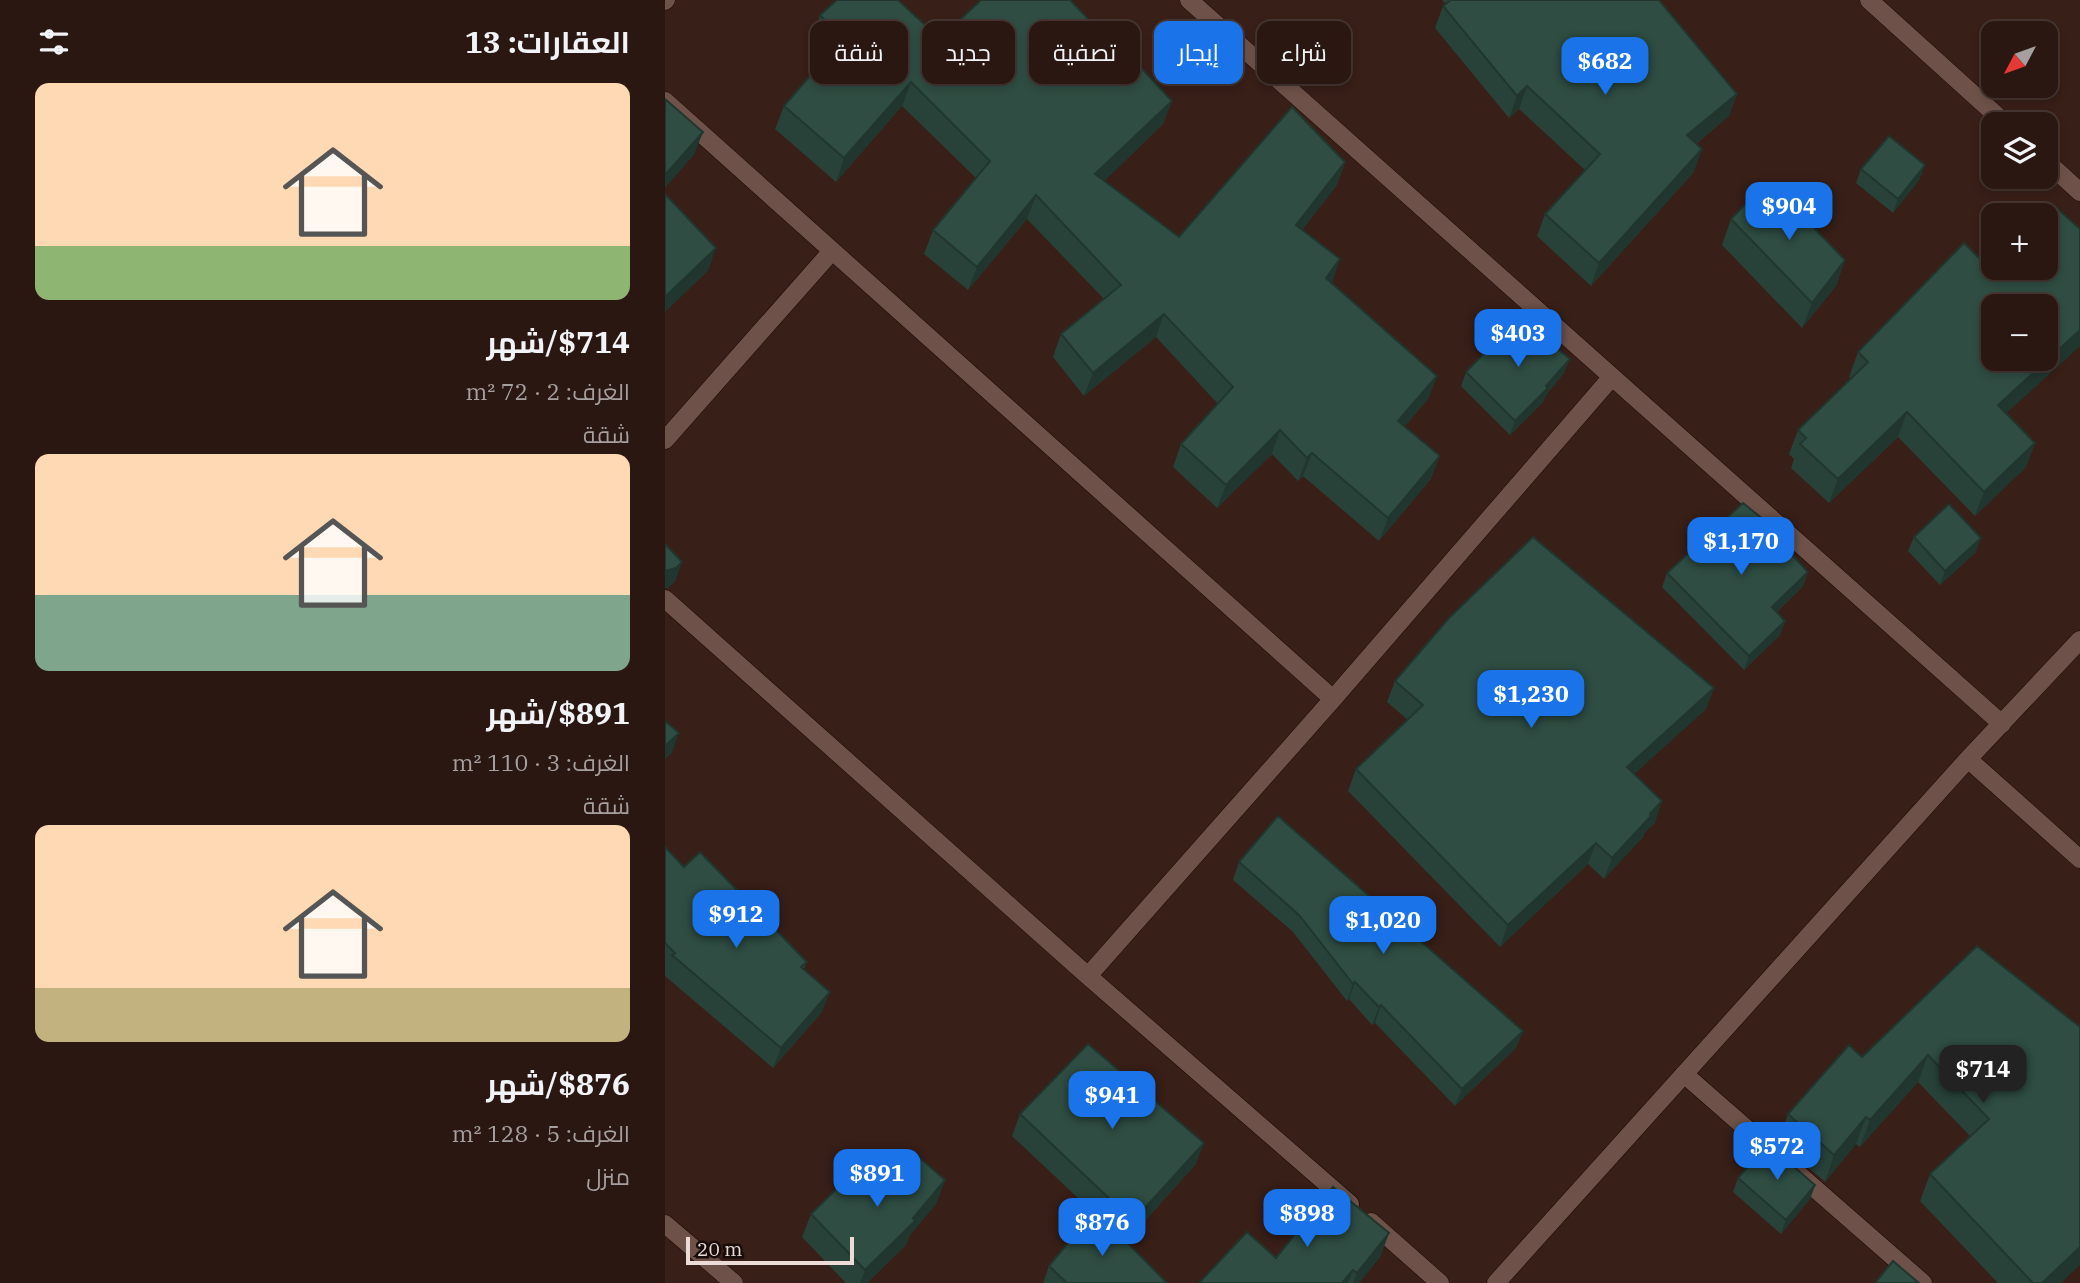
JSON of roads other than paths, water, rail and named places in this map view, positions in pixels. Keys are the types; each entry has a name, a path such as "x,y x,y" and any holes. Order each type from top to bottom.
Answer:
{"street":[{"path":"1189,0 2002,724"},
{"path":"1869,0 1992,112"},
{"path":"665,101 1333,699"},
{"path":"2058,172 2080,192"},
{"path":"665,440 832,251"},
{"path":"1088,976 1611,378"},
{"path":"665,599 1088,976 1440,1283"},
{"path":"1496,1283 1968,759 2080,640"},
{"path":"1968,759 2080,859"},
{"path":"1684,1074 1923,1283"},
{"path":"665,1224 734,1283"}]}
